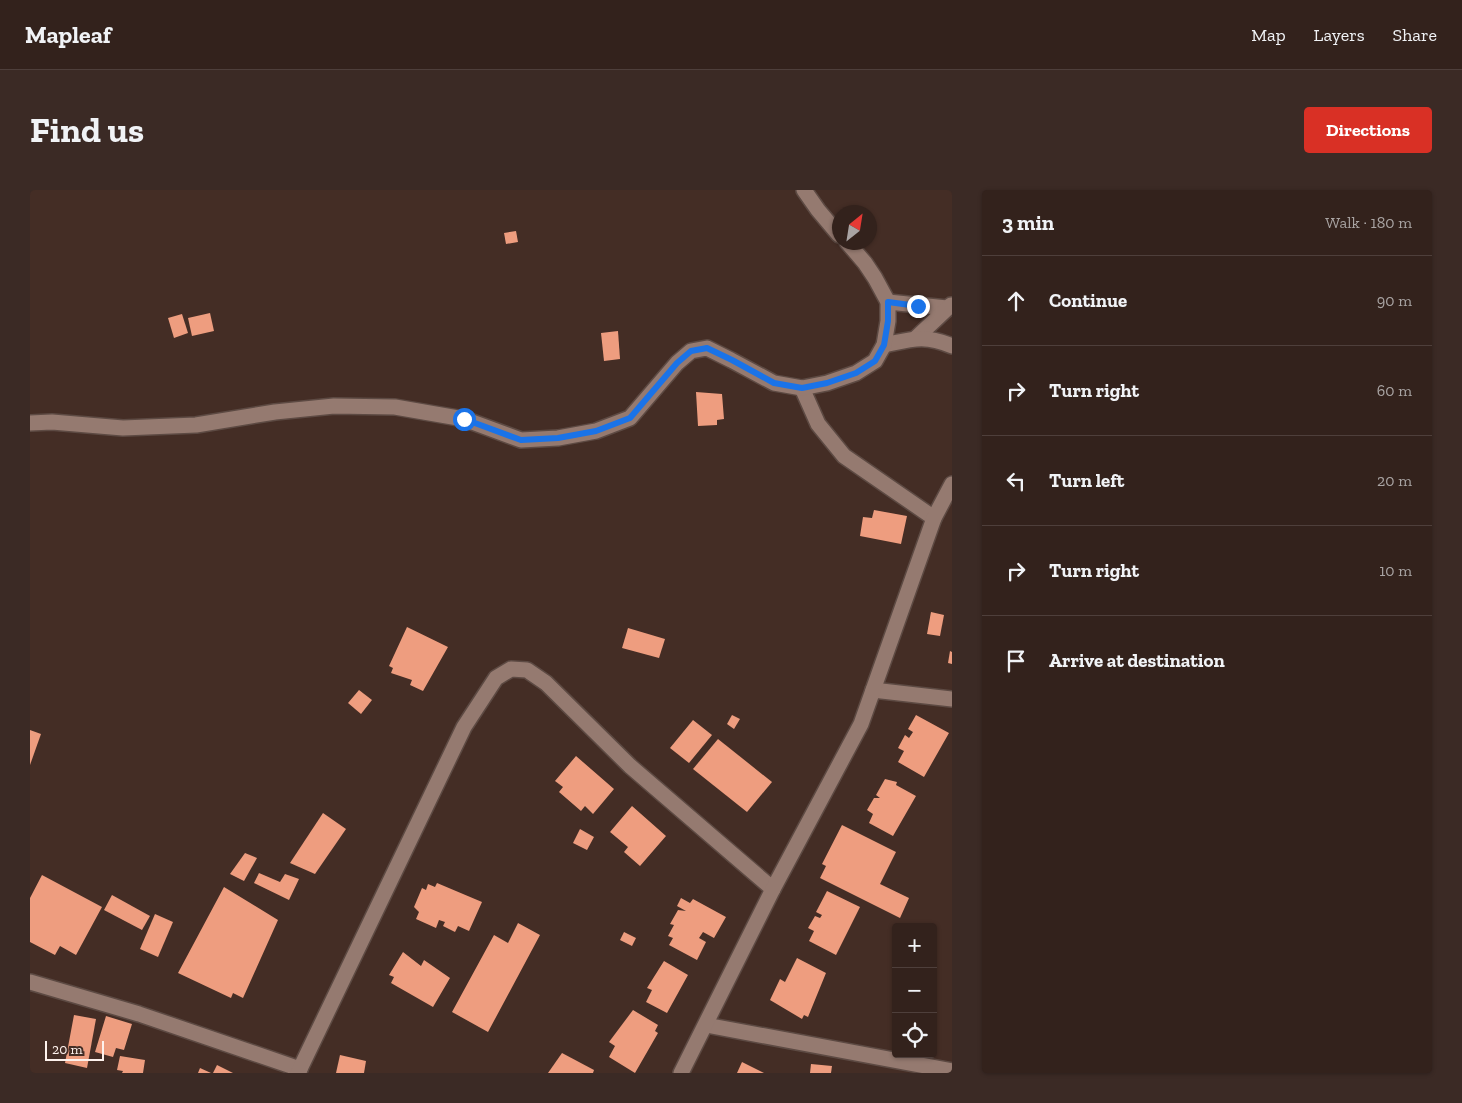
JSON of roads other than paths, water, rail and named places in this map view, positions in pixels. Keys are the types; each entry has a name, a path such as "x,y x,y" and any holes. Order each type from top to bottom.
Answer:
{"street":[{"path":"804,190 832,225"},
{"path":"30,422 123,428 196,425 276,412 334,406 396,407 464,419 521,440 558,438 596,431 630,418 677,363 691,351 707,348 774,383 802,388 827,383 856,373 875,361 884,345 888,321 888,302 875,278 854,250"},
{"path":"888,302 950,306"},
{"path":"916,338 950,306"},
{"path":"884,345 916,338 939,340 952,346"},
{"path":"802,388 818,424 844,456 934,518"},
{"path":"681,1073 773,889 861,724 934,518 952,484"},
{"path":"30,982 139,1014 299,1071 464,727 496,678 511,669 527,670 546,683 630,766 773,889"},
{"path":"874,690 952,699"},
{"path":"706,1025 952,1071"}]}
